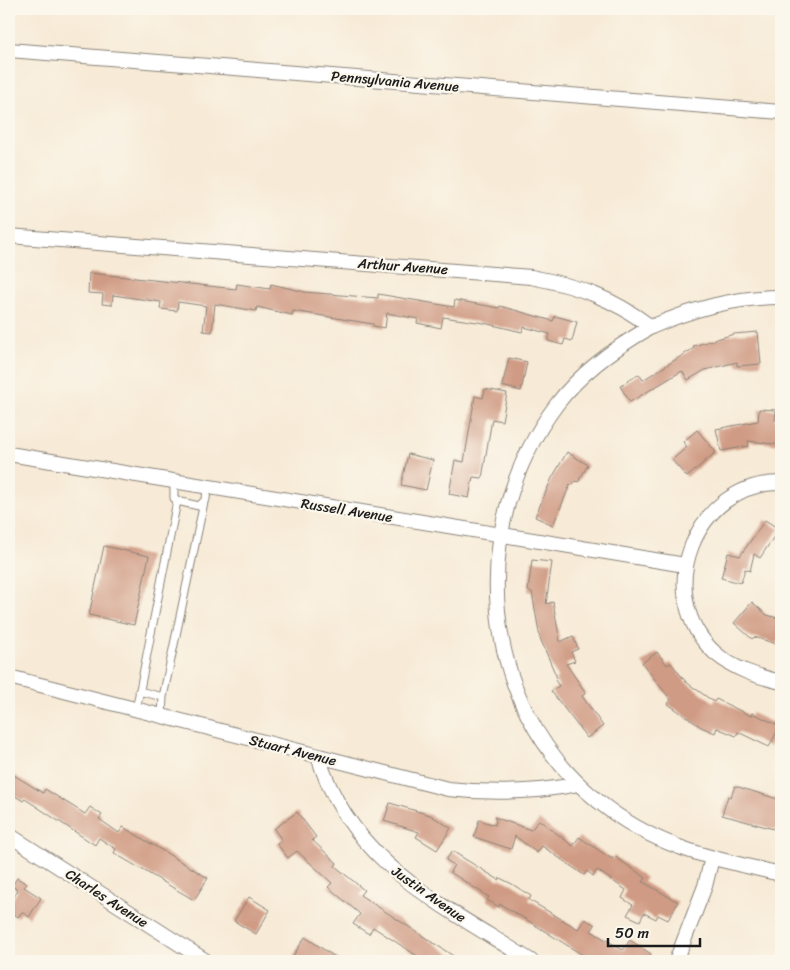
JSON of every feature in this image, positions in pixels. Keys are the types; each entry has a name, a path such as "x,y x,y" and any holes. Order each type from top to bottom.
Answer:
{"street":[{"name":"Pennsylvania Avenue","path":"9,50 781,112"},
{"name":"Arthur Avenue","path":"9,236 531,278 572,286 607,298 629,310 651,327"},
{"path":"781,297 740,300 703,308 651,327 622,344 594,365 557,404 537,434 520,465 503,516 496,569 496,605 501,640 511,674 524,707 542,738 580,784 610,811 640,830 672,846 712,858 781,874"},
{"name":"Russell Avenue","path":"9,454 685,565"},
{"path":"781,483 746,490 719,506 698,529 689,548 685,565 686,600 691,618 701,636 714,652 731,665 757,676 781,682"},
{"name":"Stuart Avenue","path":"9,677 429,785 484,793 527,793 580,784"},
{"name":"Justin Avenue","path":"318,756 329,790 343,814 378,858 405,881 531,961"},
{"name":"Charles Avenue","path":"9,836 206,961"},
{"path":"676,961 706,886 712,858"}],"lane":[{"path":"174,482 174,498 177,501 196,506 204,502"},
{"path":"162,716 163,697 207,488"},
{"path":"136,710 177,501"},
{"path":"140,691 163,697"}],"building":[{"path":"89,273 236,289 237,284 270,289 271,284 305,292 378,298 378,294 454,307 455,300 499,308 500,306 553,321 555,316 577,322 572,341 565,339 563,345 548,341 550,334 524,327 522,332 484,323 443,317 441,328 417,323 418,319 387,313 385,328 373,326 373,324 293,311 292,315 257,307 256,311 215,304 212,332 203,331 206,306 178,302 177,311 160,309 161,302 113,295 112,305 102,304 103,294 88,293"},
{"path":"758,332 761,364 737,366 737,362 705,370 688,380 682,371 630,402 620,386 639,374 643,380 694,348 693,346 734,334"},
{"path":"509,358 527,362 521,391 502,386"},
{"path":"485,389 507,393 502,421 492,419 482,478 473,477 469,498 449,494 455,460 464,462 475,396 483,398"},
{"path":"759,409 776,410 775,420 781,421 781,445 748,441 749,446 721,451 716,429 758,421"},
{"path":"697,430 716,452 687,477 672,460 687,447 683,442"},
{"path":"567,452 588,465 578,482 575,481 570,485 553,525 535,517 552,478"},
{"path":"408,454 433,460 426,490 401,485"},
{"path":"765,520 779,529 760,558 754,554 750,571 745,569 741,583 721,578 728,553 740,556"},
{"path":"104,546 149,556 134,625 89,615"},
{"path":"532,560 552,562 546,604 553,602 560,642 573,636 578,649 571,652 575,661 566,664 586,693 582,696 603,726 587,738 551,691 559,686 555,680 557,678 540,638 532,592 528,591"},
{"path":"752,602 767,615 781,619 781,641 778,640 777,644 754,637 752,639 734,623"},
{"path":"657,652 667,665 671,663 686,682 714,702 716,699 751,716 752,713 780,726 769,747 738,732 736,736 717,728 715,733 701,727 668,704 671,700 642,663"},
{"path":"9,772 43,793 45,789 85,814 90,807 102,815 99,819 119,833 123,827 208,878 194,900 114,853 116,849 99,838 95,845 25,799 23,801 9,792"},
{"path":"735,786 781,800 781,831 722,815 728,796 731,797"},
{"path":"390,803 430,815 451,828 437,850 416,837 419,832 384,821"},
{"path":"297,812 316,837 312,840 337,863 335,866 364,890 360,895 461,961 425,961 373,927 369,934 353,924 360,914 328,887 332,883 297,851 288,858 277,844 282,840 274,829"},
{"path":"494,817 531,830 539,820 573,846 579,837 612,859 614,856 646,878 643,882 678,902 668,920 658,915 656,919 644,913 640,921 627,915 633,905 622,898 626,890 597,870 593,876 587,871 584,875 542,846 537,853 515,836 511,849 474,837 479,820 495,825"},
{"path":"452,851 499,880 500,878 512,884 531,896 529,900 578,929 585,919 595,925 591,931 623,950 630,940 651,954 646,961 592,961 500,904 499,907 487,900 489,897 450,872 454,865 446,860"},
{"path":"17,878 27,884 24,887 41,898 29,917 22,912 18,917 9,911 9,905 18,890 12,886"},
{"path":"249,897 270,910 256,934 234,921"},
{"path":"305,937 341,961 301,961 293,956"}]}
